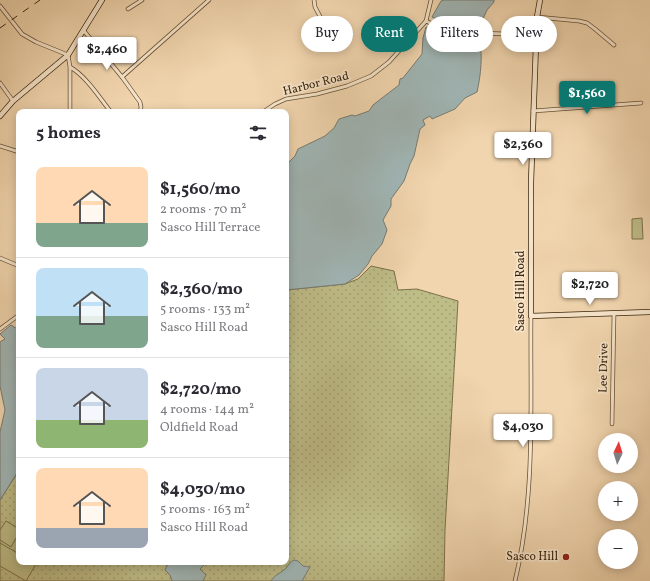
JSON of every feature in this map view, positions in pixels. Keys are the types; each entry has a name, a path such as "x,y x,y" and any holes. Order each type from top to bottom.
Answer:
{"street":[{"path":"0,116 14,101 68,55 102,0"},
{"path":"128,9 142,0"},
{"path":"122,77 209,0"},
{"path":"314,0 315,7 320,16"},
{"path":"427,16 431,0"},
{"name":"Sasco Hill Road","path":"537,16 540,0"},
{"path":"0,6 22,34 36,42 68,55"},
{"path":"557,19 587,23 614,45"},
{"name":"Harbor Road","path":"268,109 286,99 317,94 347,86 372,76 389,62 426,21"},
{"path":"84,30 140,102 140,109"},
{"name":"Sasco Hill Road","path":"515,581 522,552 530,470 530,222 536,52"},
{"path":"68,55 70,67 70,109"},
{"path":"70,67 85,80 109,109"},
{"path":"0,83 14,101"},
{"path":"533,111 641,103"},
{"path":"0,146 16,151"},
{"path":"0,258 16,265"},
{"path":"531,316 650,312"},
{"name":"Lee Drive","path":"612,424 614,313"},
{"path":"0,329 16,317"}],"shaded area":[{"path":"494,0 494,2 484,16 433,16 441,1"},
{"path":"426,27 426,52 481,52 480,78 477,92 465,98 455,109 432,119 430,116 423,120 425,125 420,129 414,156 404,181 391,199 391,206 383,220 387,230 382,244 359,275 345,284 289,290 289,162 295,156 298,149 325,136 334,128 339,119 352,115 355,116 369,111 373,105 399,85 400,79 403,78 422,54 423,38"},
{"path":"642,218 643,239 632,239 632,219"},
{"path":"371,266 394,271 398,290 417,289 458,301 445,530 444,581 0,581 0,500 16,475 16,565 289,565 289,290 345,284 358,279"},
{"path":"11,325 16,328 16,475 0,500 0,432 5,410 0,386 0,342 5,339 0,334"},
{"path":"6,521 16,527 16,538 11,547 0,540 0,530"},
{"path":"0,543 16,552 16,565 35,565 26,581 0,566"},
{"path":"294,560 298,561 303,566 310,567 302,581 271,581 285,569"},
{"path":"168,565 204,565 200,569 206,575 203,581 172,581 170,575 165,570"}],"railway":[{"path":"0,28 40,0"}],"place":[{"name":"Sasco Hill","path":"566,557"}]}
